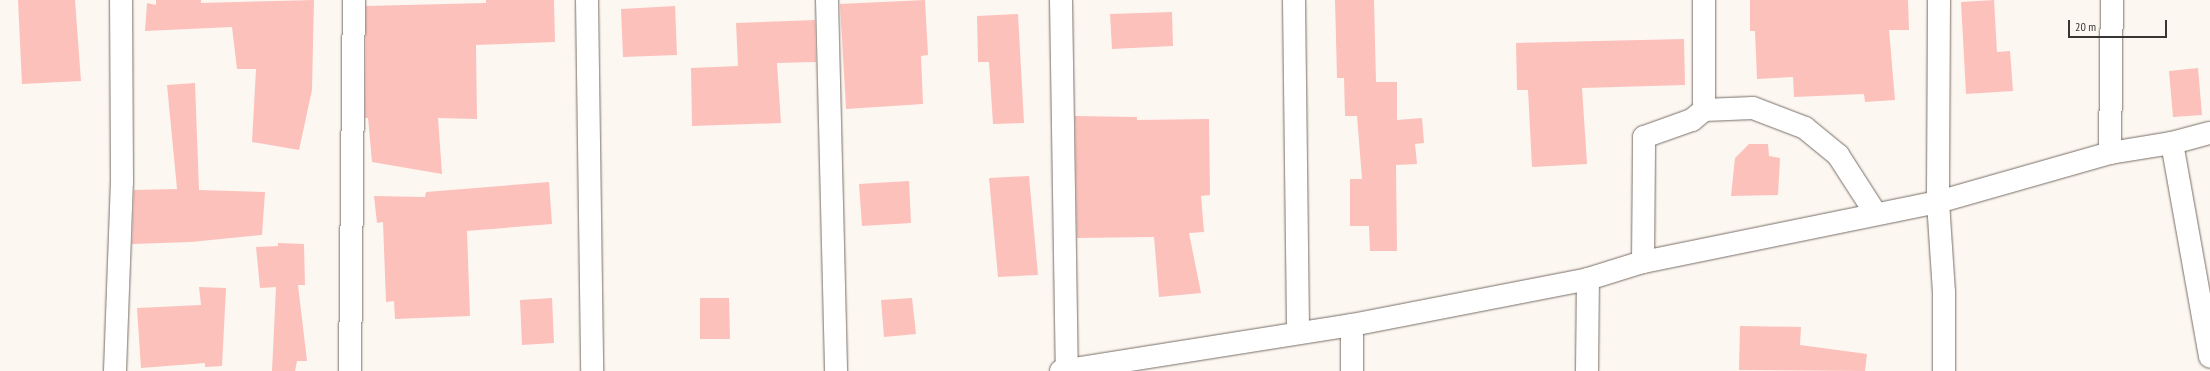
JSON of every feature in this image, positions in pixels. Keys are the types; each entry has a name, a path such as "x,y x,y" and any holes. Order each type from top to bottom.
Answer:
{"street":[{"path":"115,371 122,182 121,0"},
{"path":"350,371 354,0"},
{"path":"587,0 592,371"},
{"path":"827,0 836,371"},
{"path":"1061,0 1064,370 1105,368 1298,333 1352,325 1588,279 1643,262 1938,202 2110,153 2172,143 2210,133"},
{"path":"1294,0 1298,333"},
{"path":"1704,0 1704,110"},
{"path":"1939,0 1938,202 1944,292 1944,371"},
{"path":"2110,153 2112,0"},
{"path":"1643,262 1644,137 1692,120 1704,110 1754,108 1805,128 1838,154 1876,214"},
{"path":"2172,143 2210,357"},
{"path":"1587,371 1588,279"},
{"path":"1352,325 1352,371"}],"building":[{"path":"18,0 75,0 81,81 22,84"},
{"path":"156,0 201,0 201,3 314,0 312,90 299,150 252,142 256,69 237,69 232,27 145,31 147,3 156,5"},
{"path":"486,0 554,0 555,42 476,45 477,119 438,118 442,174 372,162 368,118 365,118 366,6 486,3"},
{"path":"925,0 928,55 921,56 923,104 846,109 840,4"},
{"path":"1335,0 1374,0 1376,82 1397,82 1397,120 1422,118 1424,143 1415,144 1417,164 1396,165 1397,251 1370,251 1369,226 1350,226 1350,179 1362,179 1357,116 1345,116 1344,78 1337,78"},
{"path":"1750,0 1908,0 1909,30 1889,30 1895,100 1865,102 1864,94 1794,97 1793,77 1757,79 1755,31 1750,31"},
{"path":"1994,0 1997,52 2010,51 2013,91 1966,94 1961,2"},
{"path":"675,6 677,55 623,57 621,9"},
{"path":"1172,12 1173,46 1112,49 1110,14"},
{"path":"1018,14 1024,123 993,124 989,62 978,62 977,16"},
{"path":"815,20 816,62 777,63 781,123 692,126 691,68 738,66 736,23"},
{"path":"1684,39 1685,85 1582,88 1587,164 1532,167 1528,90 1517,90 1516,43"},
{"path":"2198,68 2202,115 2173,117 2169,71"},
{"path":"195,83 199,190 265,192 262,235 191,242 132,244 134,190 177,189 167,85"},
{"path":"1075,116 1137,117 1137,120 1209,119 1210,195 1201,196 1204,232 1189,233 1201,293 1159,297 1154,237 1077,238"},
{"path":"1749,144 1768,144 1769,156 1780,158 1778,195 1731,196 1735,158"},
{"path":"1029,176 1038,275 998,277 989,178"},
{"path":"909,181 911,223 862,226 859,184"},
{"path":"549,182 552,224 467,231 470,316 395,319 394,301 386,302 383,222 377,223 374,196 425,197 426,192"},
{"path":"278,243 304,244 305,285 298,285 307,361 297,361 295,371 272,371 276,287 260,288 256,247 278,246"},
{"path":"199,287 226,288 222,366 205,367 205,363 141,368 137,308 201,305"},
{"path":"552,298 554,343 522,345 520,300"},
{"path":"700,298 729,298 730,339 700,339"},
{"path":"912,298 916,334 884,337 881,300"},
{"path":"1740,326 1801,327 1800,345 1867,354 1865,371 1739,370"}]}
